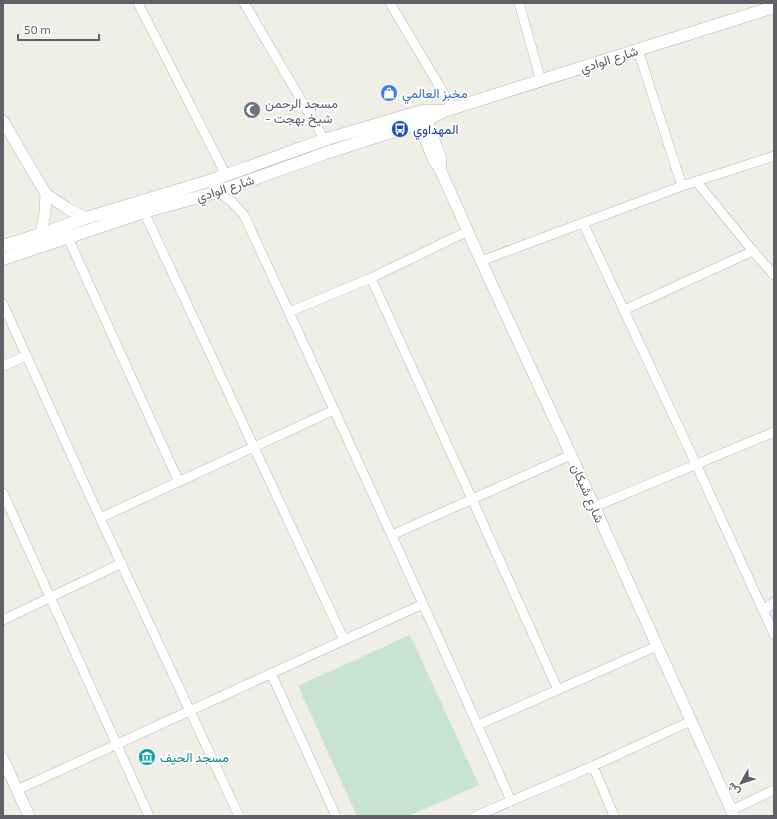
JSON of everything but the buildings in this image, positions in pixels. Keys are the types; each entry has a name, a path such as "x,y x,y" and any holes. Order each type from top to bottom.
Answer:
{"main road":[{"name":"شارع الوادي","path":"3,246 86,218 212,180 324,140 448,110 774,7"},
{"name":"شارع الوادي","path":"3,259 144,212 217,192 421,117"}],"street":[{"path":"138,3 226,175"},
{"path":"244,3 324,140"},
{"path":"390,3 448,110"},
{"path":"519,3 541,81"},
{"path":"638,50 682,186"},
{"name":"شارع شيكان","path":"421,117 441,159 440,169 481,261 571,455 733,813"},
{"path":"3,121 46,194 68,209 86,218"},
{"path":"481,261 682,186 774,156"},
{"path":"212,180 217,192 231,201 244,215 392,535 511,801"},
{"path":"696,181 774,275"},
{"path":"41,234 45,213 46,194"},
{"path":"144,212 344,640"},
{"path":"583,223 774,634"},
{"path":"289,312 371,278 468,231"},
{"path":"68,238 179,482"},
{"path":"624,310 753,251"},
{"path":"371,278 558,690"},
{"path":"3,304 100,518 239,816"},
{"path":"3,366 26,356"},
{"path":"100,518 334,410"},
{"path":"594,507 774,432"},
{"path":"392,535 571,455"},
{"path":"3,493 149,816"},
{"path":"3,620 122,563"},
{"path":"764,610 774,602"},
{"path":"17,790 423,604"},
{"path":"478,725 657,646"},
{"path":"271,673 336,816"},
{"path":"476,816 593,766 691,721"},
{"path":"3,759 29,816"},
{"path":"593,766 614,816"},
{"path":"733,813 774,790"}],"green space":[{"path":"410,635 479,785 409,816 357,816 298,686"}],"place":[{"name":"مخبز العالمي","path":"389,93"},
{"name":"مسجد الرحمن - شيخ بهجت","path":"252,110"},
{"name":"المهداوي","path":"400,129"},
{"name":"مسجد الحيف","path":"147,757"}]}
